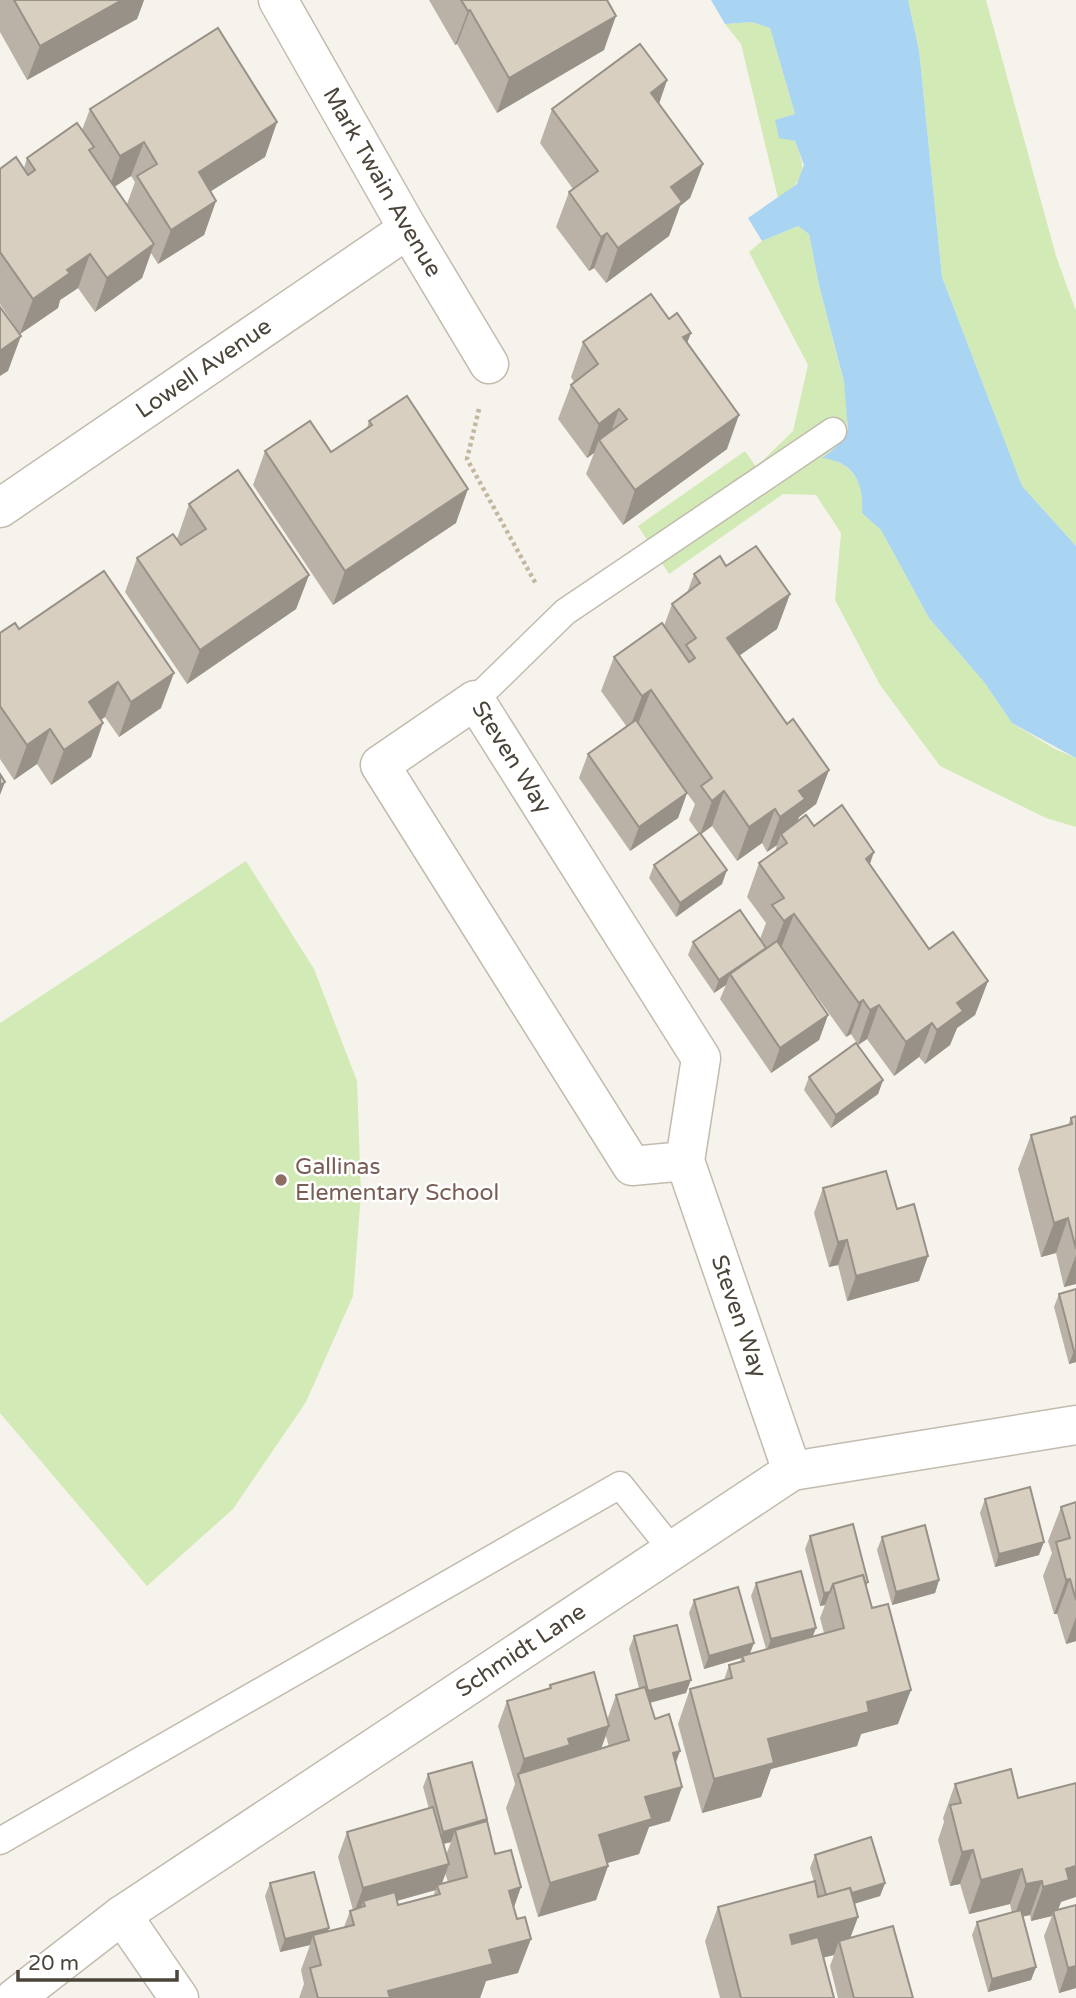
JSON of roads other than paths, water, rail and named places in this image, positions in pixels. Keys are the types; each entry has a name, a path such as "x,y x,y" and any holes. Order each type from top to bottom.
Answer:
{"street":[{"name":"Mark Twain Avenue","path":"278,0 408,229 489,364"},
{"name":"Lowell Avenue","path":"0,508 408,229"},
{"name":"Steven Way","path":"685,1161 632,1166 380,765 475,700 701,1058 685,1161 792,1471"},
{"name":"Schmidt Lane","path":"15,1998 122,1915 792,1471 1076,1424"},
{"path":"122,1915 179,1998"}],"lane":[{"path":"475,700 565,612 833,431"},
{"path":"0,1841 620,1485 672,1550"}],"water":[{"path":"711,0 908,0 919,50 942,277 1022,486 1076,546 1076,758 1012,723 984,682 929,618 881,530 862,513 861,492 855,476 842,464 822,458 835,448 848,430 844,382 809,234 798,226 762,241 748,218 797,184 804,165 795,141 779,138 775,120 795,114 770,28 752,22 725,24"}],"place":[{"name":"Gallinas Elementary School","path":"281,1180"}]}
